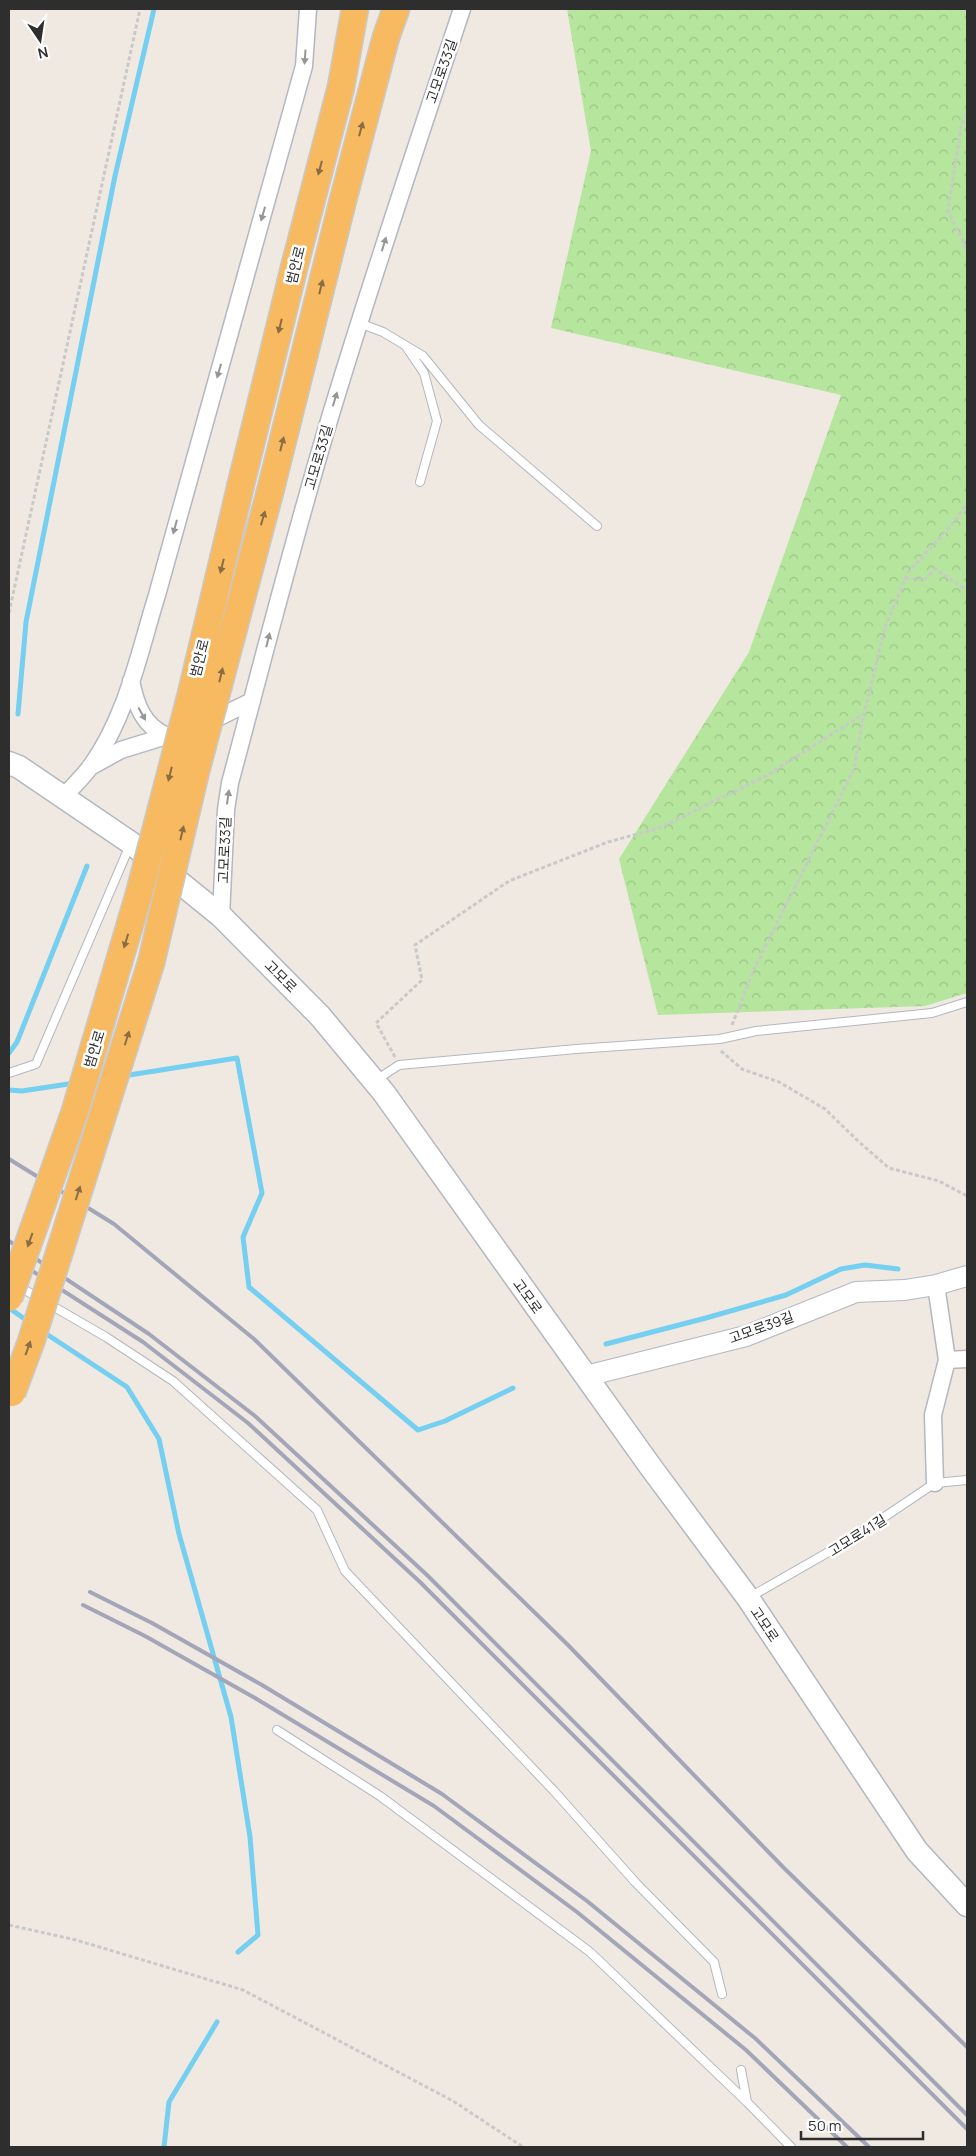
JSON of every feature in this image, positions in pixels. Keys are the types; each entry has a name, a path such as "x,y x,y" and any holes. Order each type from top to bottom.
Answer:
{"highway":[{"name":"범안로","path":"9,1298 75,1111 134,914 188,703 291,277 341,87 355,9"},
{"name":"범안로","path":"10,1397 31,1342 151,963 196,771 270,492 342,200 386,36 396,9"}],"main road":[{"name":"고모로","path":"9,763 19,767 131,843 221,916 320,1016 374,1082 748,1598 917,1851 967,1905"}],"street":[{"path":"63,798 90,767 117,719 131,681 157,595 304,66 308,9"},
{"name":"고모로33길","path":"221,916 227,801 230,783 286,570 359,323 462,9"},
{"path":"131,681 136,703 144,719 157,732 167,736"},
{"path":"90,767 121,750 205,724 252,701"},
{"name":"고모로39길","path":"586,1376 746,1336 856,1292 905,1290 936,1285 967,1276"},
{"path":"935,1483 933,1415 947,1360 936,1285"},
{"path":"947,1360 967,1359"}],"lane":[{"path":"359,323 383,332 423,356 479,425 597,526"},
{"path":"405,345 424,373 437,421 420,482"},
{"path":"9,1073 36,1064 131,843"},
{"path":"374,1082 399,1065 727,1038 756,1031 932,1013 967,1002"},
{"path":"9,1280 173,1381 317,1510 345,1571 554,1791 636,1883 714,1962 722,1994"},
{"name":"고모로41길","path":"748,1598 853,1538 935,1483 967,1480"},
{"path":"277,1730 380,1796 590,1952 747,2102 791,2147"},
{"path":"741,2070 747,2102"}],"path":[{"path":"9,613 140,9"},
{"path":"967,114 961,126 948,211 967,250"},
{"path":"967,504 950,527 908,572 905,578 885,626 854,769 756,967 727,1038 718,1048 742,1069 779,1082 825,1109 858,1142 889,1168 939,1181 967,1196"},
{"path":"905,578 924,580 935,569 967,590"},
{"path":"399,1065 376,1023 422,980 415,945 509,882 608,842 659,828 766,776 865,712"},
{"path":"9,1926 76,1940 243,1990 453,2100 523,2147"}],"green space":[{"path":"567,9 967,9 967,993 925,1006 658,1015 619,859 749,652 841,395 551,328 591,151"}],"waterway":[{"path":"18,714 26,622 115,176 154,9"},
{"path":"9,1053 17,1042 87,866"},
{"path":"123,1076 237,1058 262,1193 243,1237 249,1287 418,1430 445,1421 513,1388"},
{"path":"9,1090 22,1091 75,1083"},
{"path":"606,1344 786,1295 841,1269 865,1265 898,1269"},
{"path":"9,1308 29,1322"},
{"path":"42,1331 127,1387 159,1439 179,1534 231,1717 250,1837 258,1935 238,1952"},
{"path":"164,2147 169,2102 217,2022"}],"railway":[{"path":"9,1159 114,1224 254,1339 568,1645 783,1867 967,2047"},
{"path":"9,1241 149,1334 255,1416 427,1575 967,2115"},
{"path":"9,1256 143,1342 248,1423 420,1582 967,2129"},
{"path":"90,1592 152,1623 262,1685 442,1794 587,1901 756,2039 869,2147"},
{"path":"83,1605 145,1636 255,1698 434,1806 577,1912 746,2050 847,2147"}]}
